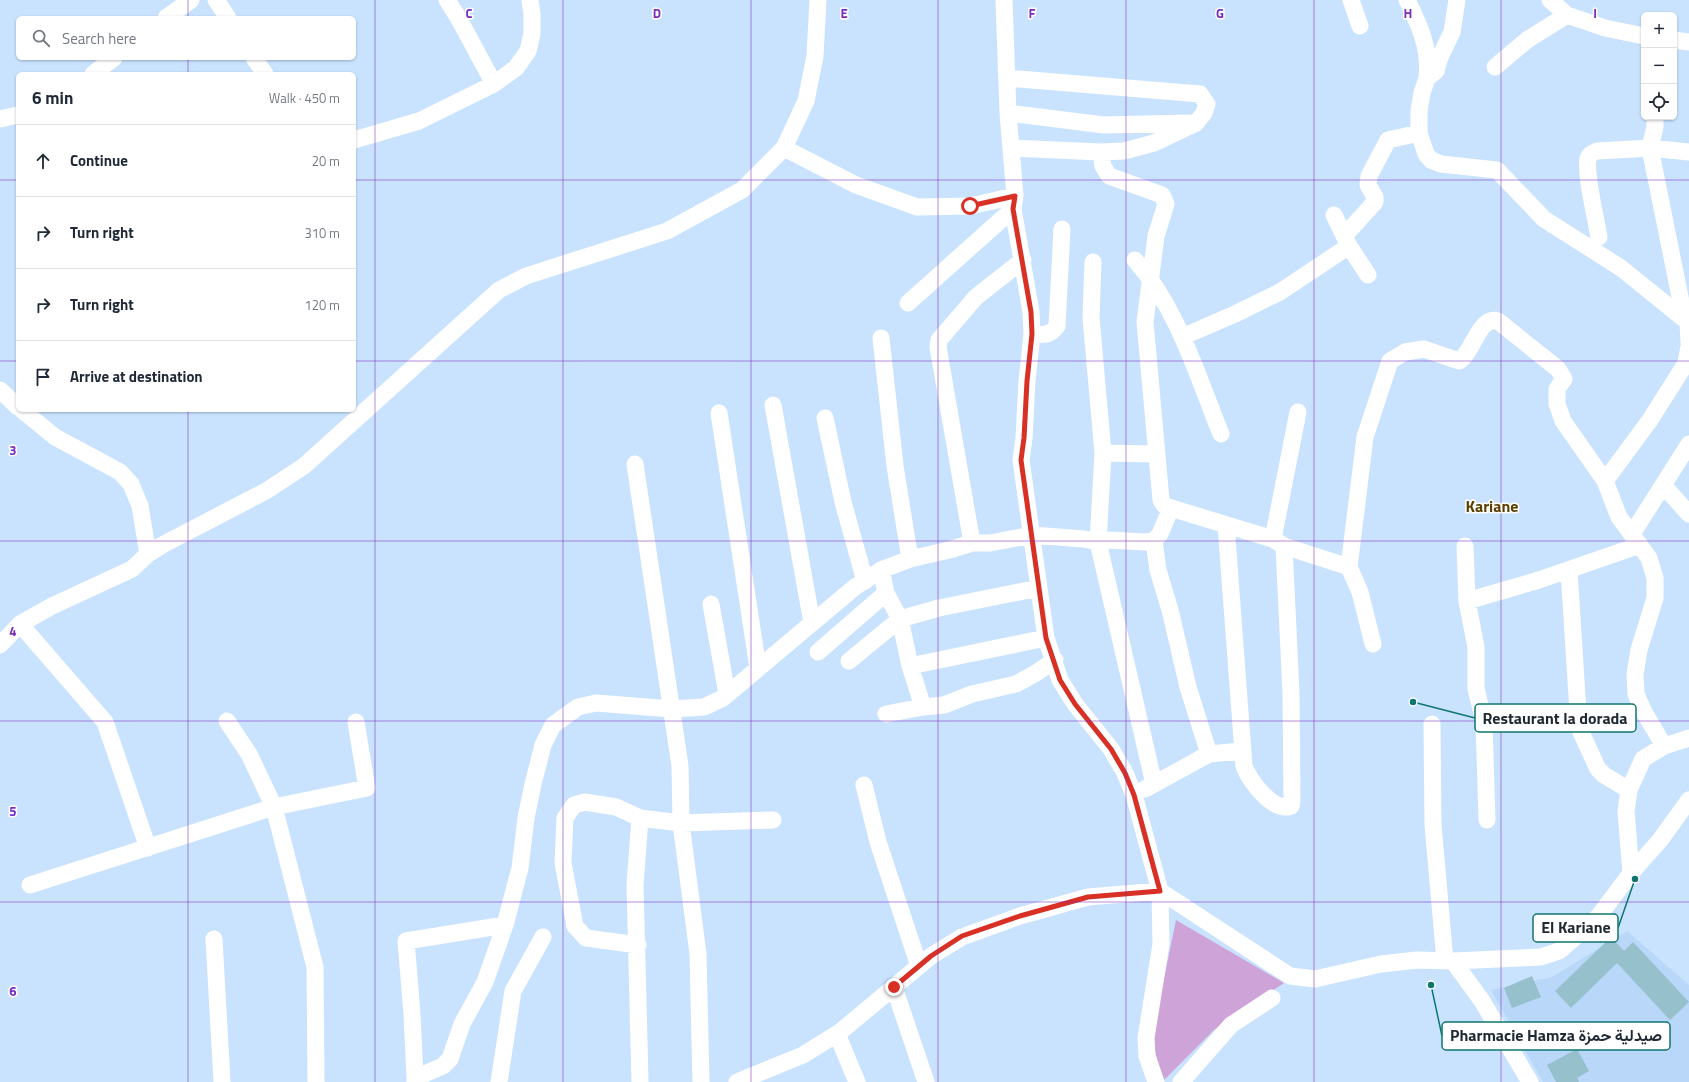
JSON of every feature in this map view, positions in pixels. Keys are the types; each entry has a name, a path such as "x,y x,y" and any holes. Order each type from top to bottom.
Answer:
{"street":[{"path":"169,16 191,0"},
{"path":"216,0 227,16"},
{"path":"447,0 494,84"},
{"path":"356,139 419,121 494,84 516,68 528,51 532,34 530,0"},
{"path":"0,645 20,624 52,606 132,569 148,554 170,540 266,491 304,466 499,290 526,276 667,231 742,190 784,148 806,101 815,56 818,0"},
{"path":"1004,0 1008,113 1014,202 1031,312 1032,334 1021,460 1026,506 1032,535 1046,638 1060,680 1075,704 1111,749 1125,773 1134,795 1160,891 1161,944 1146,1038 1147,1056 1156,1082"},
{"path":"1351,0 1360,26"},
{"path":"1406,0 1422,34 1429,61 1427,78 1419,111 1419,132 1426,154 1432,160 1441,164 1497,170 1544,219 1621,268 1688,323"},
{"path":"1427,78 1436,71 1440,57 1452,32 1457,0"},
{"path":"1550,0 1567,15 1605,28 1641,35"},
{"path":"1495,67 1527,40 1567,15"},
{"path":"1677,40 1689,42"},
{"path":"96,72 111,60"},
{"path":"255,60 264,72"},
{"path":"1007,78 1200,94 1208,104 1204,113 1196,123 1154,143 1124,151 1102,152 1011,148"},
{"path":"1008,113 1104,124 1196,123"},
{"path":"0,119 16,115"},
{"path":"1655,120 1655,127 1650,148 1679,294 1688,323 1689,342"},
{"path":"1182,337 1235,314 1280,292 1346,241 1375,202 1375,197 1368,184 1369,176 1388,140 1419,132"},
{"path":"784,148 856,185 916,207 970,206 1014,202"},
{"path":"1599,237 1588,170 1588,158 1591,154 1597,151 1650,148 1689,152"},
{"path":"1102,152 1103,166 1109,176 1162,195 1166,204 1156,236 1145,322 1160,500 1164,505 1171,508 1349,567"},
{"path":"908,303 1014,202"},
{"path":"1334,215 1346,241 1368,275"},
{"path":"1032,334 1047,335 1052,333 1057,326 1062,230"},
{"path":"972,543 938,347 939,340 976,297 1023,260"},
{"path":"1135,260 1151,279 1182,337 1221,434"},
{"path":"1093,262 1091,318 1103,453 1098,542 1154,784"},
{"path":"1373,644 1360,592 1349,567 1365,436 1390,361 1405,352 1424,349 1459,361 1468,353 1481,328 1487,322 1493,320 1498,321 1558,369 1564,380 1557,389 1557,404 1563,421 1605,481 1619,517 1649,558 1655,578 1655,598 1639,650 1635,674 1636,694 1644,712 1664,746"},
{"path":"881,338 895,466 910,559"},
{"path":"1605,481 1650,420 1686,363 1689,346"},
{"path":"0,390 16,405"},
{"path":"773,405 812,623"},
{"path":"24,412 55,437 120,472 131,484 140,506 148,554"},
{"path":"1226,525 1244,766 1253,783 1272,803 1287,807 1291,806 1291,693 1279,543 1298,412"},
{"path":"719,413 758,668"},
{"path":"825,418 843,502 865,581"},
{"path":"1467,602 1569,570 1636,539 1663,485 1689,444"},
{"path":"1103,453 1156,454"},
{"path":"635,464 680,766 681,823 698,954 700,1082"},
{"path":"1663,485 1689,514"},
{"path":"1171,508 1160,534 1154,541 1158,570 1170,610 1188,687 1209,754"},
{"path":"505,925 406,941 412,1014 415,1080 442,1066 450,1059 462,1024 485,982 505,925 520,868 526,818 533,784 543,745 553,725 578,707 596,704 672,709 704,706 714,703 865,581 882,570 910,559 972,543 990,543 1032,535 1084,539 1098,542 1110,540 1154,541"},
{"path":"1464,546 1467,602 1476,647 1476,689 1484,721 1487,820"},
{"path":"882,570 886,593 900,619 910,666 923,707"},
{"path":"1569,570 1579,728 1598,769 1604,775 1629,790"},
{"path":"849,661 900,619 939,608 1039,588"},
{"path":"818,652 886,593"},
{"path":"711,604 727,694"},
{"path":"20,624 105,722 148,848"},
{"path":"910,666 1046,638"},
{"path":"886,714 923,707 944,705 972,694 1016,684 1036,673 1054,660"},
{"path":"228,721 249,754 274,807 316,967 316,1082"},
{"path":"30,885 274,807 367,788 356,722"},
{"path":"1432,724 1433,825 1449,961 1482,1001 1530,1082"},
{"path":"1631,873 1626,812 1629,790 1643,759 1664,746 1689,738"},
{"path":"1134,795 1209,754 1242,751"},
{"path":"864,785 878,842 919,966"},
{"path":"738,1082 803,1055 837,1034 931,956 962,936 1020,916 1088,897 1160,891 1290,976 1315,979 1380,964 1417,960 1449,961 1541,957 1559,950 1598,917 1631,873 1661,839 1689,800"},
{"path":"638,945 586,938 576,926 563,863 565,818 574,805 585,802 616,807 640,818 681,823 773,820"},
{"path":"640,818 635,885 638,945 640,1082"},
{"path":"499,1082 513,991 542,937"},
{"path":"214,939 222,1082"},
{"path":"894,987 926,1082"},
{"path":"1181,1082 1231,1025 1272,998"},
{"path":"837,1034 857,1082"}],"shaded area":[{"path":"1176,920 1284,983 1215,1029 1162,1082 1152,1037"},
{"path":"1627,931 1689,985 1689,1082 1543,1082 1491,990 1552,977"}],"building":[{"path":"1611,937 1624,951 1633,942 1689,1002 1670,1020 1617,963 1571,1008 1555,991"},
{"path":"1532,976 1541,997 1512,1008 1504,988"},
{"path":"1577,1049 1589,1071 1577,1078 1579,1082 1556,1082 1547,1065"}],"place":[{"name":"Restaurant la dorada","path":"1413,702"},
{"name":"El Kariane","path":"1635,879"},
{"name":"Pharmacie Hamza صيدلية حمزة","path":"1431,985"}],"district":[{"name":"Kariane","path":"1492,506"}],"route":[{"path":"894,987 931,956 962,936 1020,916 1088,897 1160,891 1134,795 1125,773 1111,749 1075,704 1060,680 1046,638 1032,535 1026,506 1021,460 1032,334 1031,312 1013,209 1015,196 970,206"}]}
